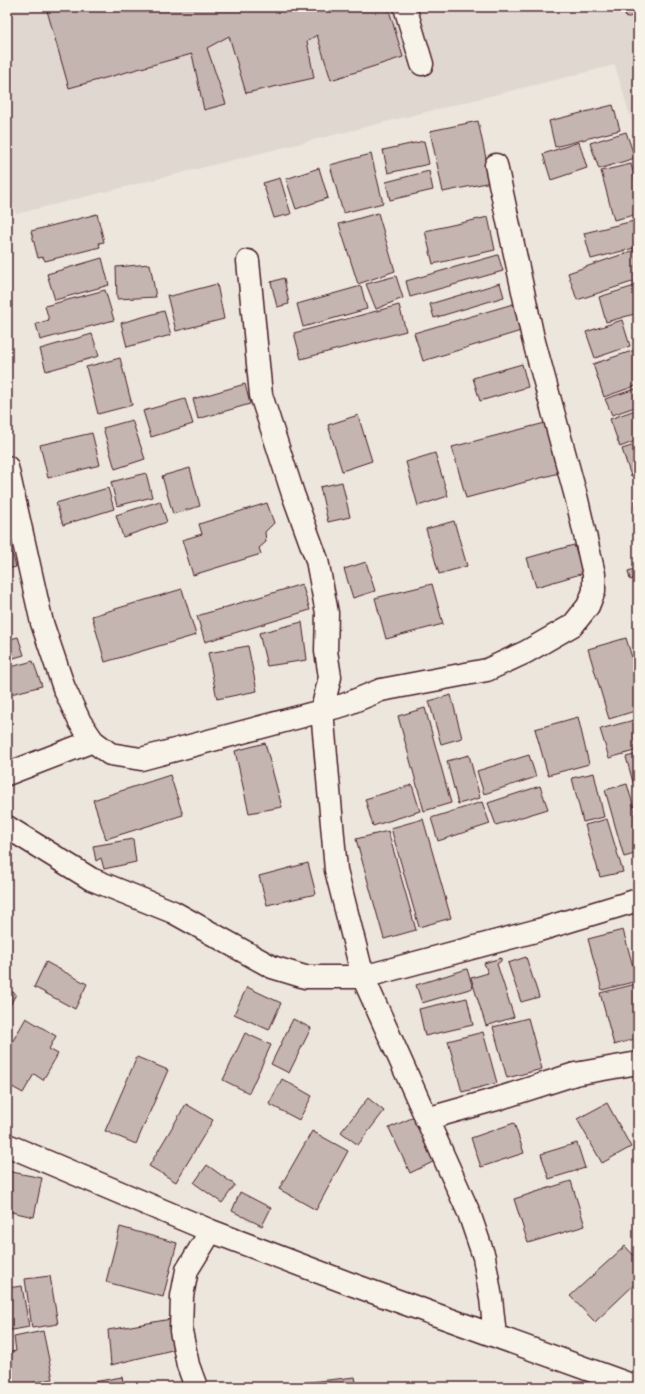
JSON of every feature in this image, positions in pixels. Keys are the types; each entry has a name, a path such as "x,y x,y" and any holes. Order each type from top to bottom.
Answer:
{"street":[{"path":"405,7 422,64"},
{"path":"7,467 10,496 42,623 64,688 80,722 93,741 110,754 141,759 344,705 381,690 487,670 526,652 573,625 588,606 594,591 594,574 533,338 496,165"},
{"path":"248,261 261,395 293,494 317,560 327,612 326,652 330,677 322,710 336,870 363,977 469,1213 484,1257 491,1298 495,1336"},
{"path":"7,774 93,741"},
{"path":"7,827 91,879 173,912 272,967 305,977 363,977 539,930 638,900"},
{"path":"426,1119 497,1099 575,1074 638,1063"},
{"path":"7,1145 211,1231 348,1283 637,1387"},
{"path":"196,1387 188,1365 181,1331 182,1296 187,1270 211,1231"}],"shaded area":[{"path":"7,7 638,7 638,143 615,65 16,214 7,181"}],"building":[{"path":"46,7 388,7 403,57 331,80 317,35 307,41 314,78 246,93 229,36 207,48 226,104 204,110 192,54 69,88"},
{"path":"623,7 638,7 638,14 626,18"},
{"path":"613,105 620,130 555,147 549,121"},
{"path":"478,121 491,182 443,192 430,131"},
{"path":"626,132 635,158 599,169 590,143"},
{"path":"424,141 429,164 388,173 383,150"},
{"path":"579,142 587,168 551,180 543,154"},
{"path":"371,154 383,203 343,213 330,165"},
{"path":"631,164 638,190 638,214 614,220 601,171"},
{"path":"319,168 328,198 296,209 286,179"},
{"path":"429,171 433,190 390,200 386,182"},
{"path":"280,178 291,214 274,218 263,183"},
{"path":"378,213 395,271 358,284 339,224"},
{"path":"97,214 104,242 99,243 100,247 45,261 43,257 38,258 31,231"},
{"path":"488,217 495,250 433,264 425,231"},
{"path":"638,220 638,247 591,259 584,233"},
{"path":"638,249 638,280 577,300 568,273"},
{"path":"498,255 503,271 410,297 406,281"},
{"path":"102,258 109,285 55,300 47,274"},
{"path":"150,264 156,297 117,299 116,267"},
{"path":"396,276 403,298 376,309 366,284"},
{"path":"284,278 289,304 277,307 271,282"},
{"path":"500,283 504,297 434,318 430,304"},
{"path":"217,284 224,319 176,331 167,295 171,296"},
{"path":"638,285 638,313 606,322 599,297"},
{"path":"361,286 367,309 303,327 297,304"},
{"path":"105,290 114,320 40,340 36,324 49,320 45,306"},
{"path":"513,304 521,331 423,361 414,333"},
{"path":"399,305 406,331 301,359 294,333"},
{"path":"164,311 171,335 127,347 121,323"},
{"path":"622,320 630,346 595,358 586,332"},
{"path":"92,334 99,356 46,371 40,349"},
{"path":"638,349 638,385 604,397 593,364"},
{"path":"120,358 132,405 98,414 86,367"},
{"path":"522,364 528,387 480,401 473,378"},
{"path":"245,384 250,404 198,419 193,399"},
{"path":"638,388 638,406 612,415 605,399"},
{"path":"185,399 193,424 151,437 143,411"},
{"path":"638,409 638,440 620,447 610,419"},
{"path":"358,415 372,461 342,471 328,425"},
{"path":"132,420 145,459 115,469 103,428"},
{"path":"545,423 559,473 466,498 452,447"},
{"path":"92,433 100,465 48,478 40,445"},
{"path":"638,444 638,474 631,476 622,449"},
{"path":"435,453 448,496 418,506 406,462"},
{"path":"190,468 200,506 173,514 162,476"},
{"path":"146,473 152,497 117,506 111,482"},
{"path":"342,482 350,517 328,522 320,487"},
{"path":"108,488 114,509 63,525 56,503"},
{"path":"638,500 638,513 634,501"},
{"path":"160,501 167,522 123,537 116,515"},
{"path":"267,503 274,523 265,532 266,542 259,548 261,554 193,575 182,540 202,534 199,524"},
{"path":"454,521 467,566 439,574 426,529"},
{"path":"7,535 16,567 7,569"},
{"path":"574,545 584,573 536,587 527,558"},
{"path":"366,562 375,591 353,598 344,569"},
{"path":"638,568 638,577 630,580 628,571"},
{"path":"302,584 310,610 205,642 197,616"},
{"path":"432,584 443,624 386,639 375,598"},
{"path":"182,589 196,635 105,662 92,616"},
{"path":"302,622 307,660 267,666 259,633"},
{"path":"18,637 24,655 7,660 7,640"},
{"path":"626,638 638,677 638,710 609,719 588,649"},
{"path":"248,646 257,691 217,699 208,653"},
{"path":"33,661 42,686 7,695 7,668"},
{"path":"451,695 462,738 441,744 429,701"},
{"path":"425,708 451,803 424,811 398,716"},
{"path":"578,717 589,764 548,775 535,729"},
{"path":"638,719 638,750 609,758 600,729"},
{"path":"265,743 282,807 249,813 235,751"},
{"path":"638,754 638,800 626,757"},
{"path":"469,755 480,798 458,804 447,761"},
{"path":"529,755 536,777 484,794 477,771"},
{"path":"594,773 604,817 583,822 572,778"},
{"path":"170,775 183,815 106,839 93,800"},
{"path":"627,784 638,822 638,853 624,857 605,790"},
{"path":"412,785 420,811 373,826 365,799"},
{"path":"540,786 548,809 496,825 488,803"},
{"path":"482,802 490,824 438,841 431,818"},
{"path":"423,819 451,918 419,927 391,828"},
{"path":"607,819 623,872 600,877 585,825"},
{"path":"388,831 416,930 384,939 356,839"},
{"path":"133,839 136,862 104,869 101,858 96,861 93,846"},
{"path":"308,863 316,894 267,905 259,876"},
{"path":"623,930 637,981 602,990 588,939"},
{"path":"526,957 539,997 521,1002 508,963"},
{"path":"501,958 501,961 497,964 514,1017 486,1026 471,978 488,973 484,963"},
{"path":"46,962 87,984 75,1009 34,987"},
{"path":"467,969 473,988 422,1003 416,985"},
{"path":"636,984 638,994 638,1038 614,1045 600,993"},
{"path":"247,987 281,1003 269,1030 234,1014"},
{"path":"7,989 16,994 7,1011"},
{"path":"467,998 473,1025 425,1036 419,1009"},
{"path":"26,1018 56,1036 49,1049 58,1054 43,1080 34,1074 23,1093 7,1084 7,1051"},
{"path":"528,1018 542,1069 507,1078 493,1027"},
{"path":"293,1019 311,1028 289,1073 271,1064"},
{"path":"483,1032 497,1083 462,1092 448,1041"},
{"path":"245,1033 271,1045 249,1093 223,1080"},
{"path":"137,1057 168,1070 136,1144 105,1131"},
{"path":"282,1079 312,1096 299,1120 269,1104"},
{"path":"368,1098 384,1111 358,1145 341,1132"},
{"path":"607,1103 631,1147 602,1163 577,1119"},
{"path":"186,1104 213,1120 176,1182 149,1166"},
{"path":"414,1117 435,1161 410,1173 389,1128"},
{"path":"514,1123 524,1153 481,1167 471,1138"},
{"path":"312,1131 348,1151 316,1210 279,1189"},
{"path":"577,1143 585,1168 549,1179 541,1154"},
{"path":"207,1165 235,1185 222,1203 194,1183"},
{"path":"7,1171 42,1178 34,1217 7,1211"},
{"path":"571,1181 585,1226 528,1243 514,1199"},
{"path":"240,1192 271,1208 262,1226 232,1211"},
{"path":"120,1227 177,1243 163,1297 106,1282"},
{"path":"625,1246 638,1260 638,1281 595,1322 570,1296"},
{"path":"50,1276 58,1324 32,1328 25,1279"},
{"path":"22,1286 29,1327 7,1331 7,1288"},
{"path":"171,1319 176,1349 111,1365 108,1330"},
{"path":"43,1331 53,1379 7,1387 7,1353 16,1351 14,1337"},
{"path":"122,1377 124,1387 76,1387 76,1385"},
{"path":"355,1377 357,1387 265,1387"}]}
